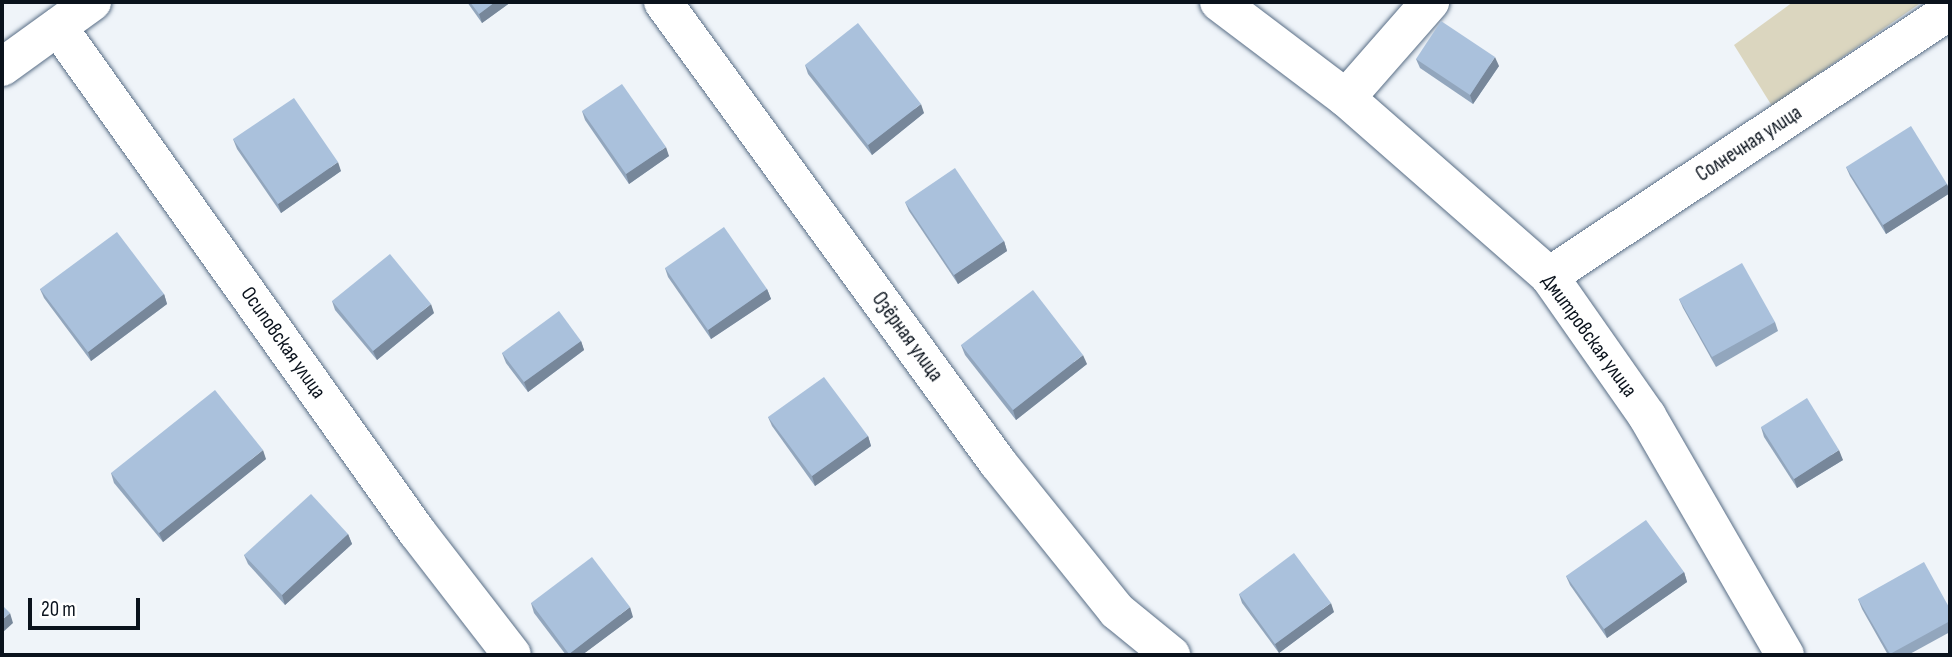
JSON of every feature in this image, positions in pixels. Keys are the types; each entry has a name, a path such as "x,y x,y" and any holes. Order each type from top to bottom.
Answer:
{"street":[{"path":"2,67 92,2"},
{"name":"Озёрная улица","path":"663,2 998,463 1117,611 1171,655"},
{"name":"Дмитровская улица","path":"1219,2 1346,99 1549,276 1647,416 1785,655"},
{"path":"1346,99 1430,2"},
{"name":"Солнечная улица","path":"1549,276 1950,12"},
{"name":"Осиповская улица","path":"58,27 417,532 512,655"}],"shaded area":[{"path":"1793,2 1922,2 1772,106 1734,45"}],"building":[{"path":"470,2 495,2 479,14"},
{"path":"1441,21 1495,57 1470,95 1416,59"},
{"path":"858,23 921,104 868,145 805,65"},
{"path":"622,84 666,147 626,174 582,111"},
{"path":"294,98 338,162 278,204 233,139"},
{"path":"1911,126 1947,184 1883,225 1846,167"},
{"path":"955,168 1004,241 954,275 905,202"},
{"path":"724,227 767,289 708,330 665,268"},
{"path":"117,232 164,294 88,352 40,289"},
{"path":"390,254 431,304 373,351 332,301"},
{"path":"1742,263 1775,322 1712,357 1679,299"},
{"path":"1033,290 1083,355 1013,410 961,345"},
{"path":"559,311 581,341 524,382 502,353"},
{"path":"824,377 868,436 812,476 768,417"},
{"path":"215,390 263,450 159,533 111,473"},
{"path":"1807,398 1839,450 1794,479 1761,427"},
{"path":"311,494 348,534 282,595 244,555"},
{"path":"1646,520 1684,572 1604,629 1566,576"},
{"path":"1294,553 1331,603 1275,644 1239,594"},
{"path":"592,557 630,607 569,654 531,603"},
{"path":"1924,562 1950,609 1950,621 1890,654 1858,599"},
{"path":"2,605 10,613 2,620"}]}
